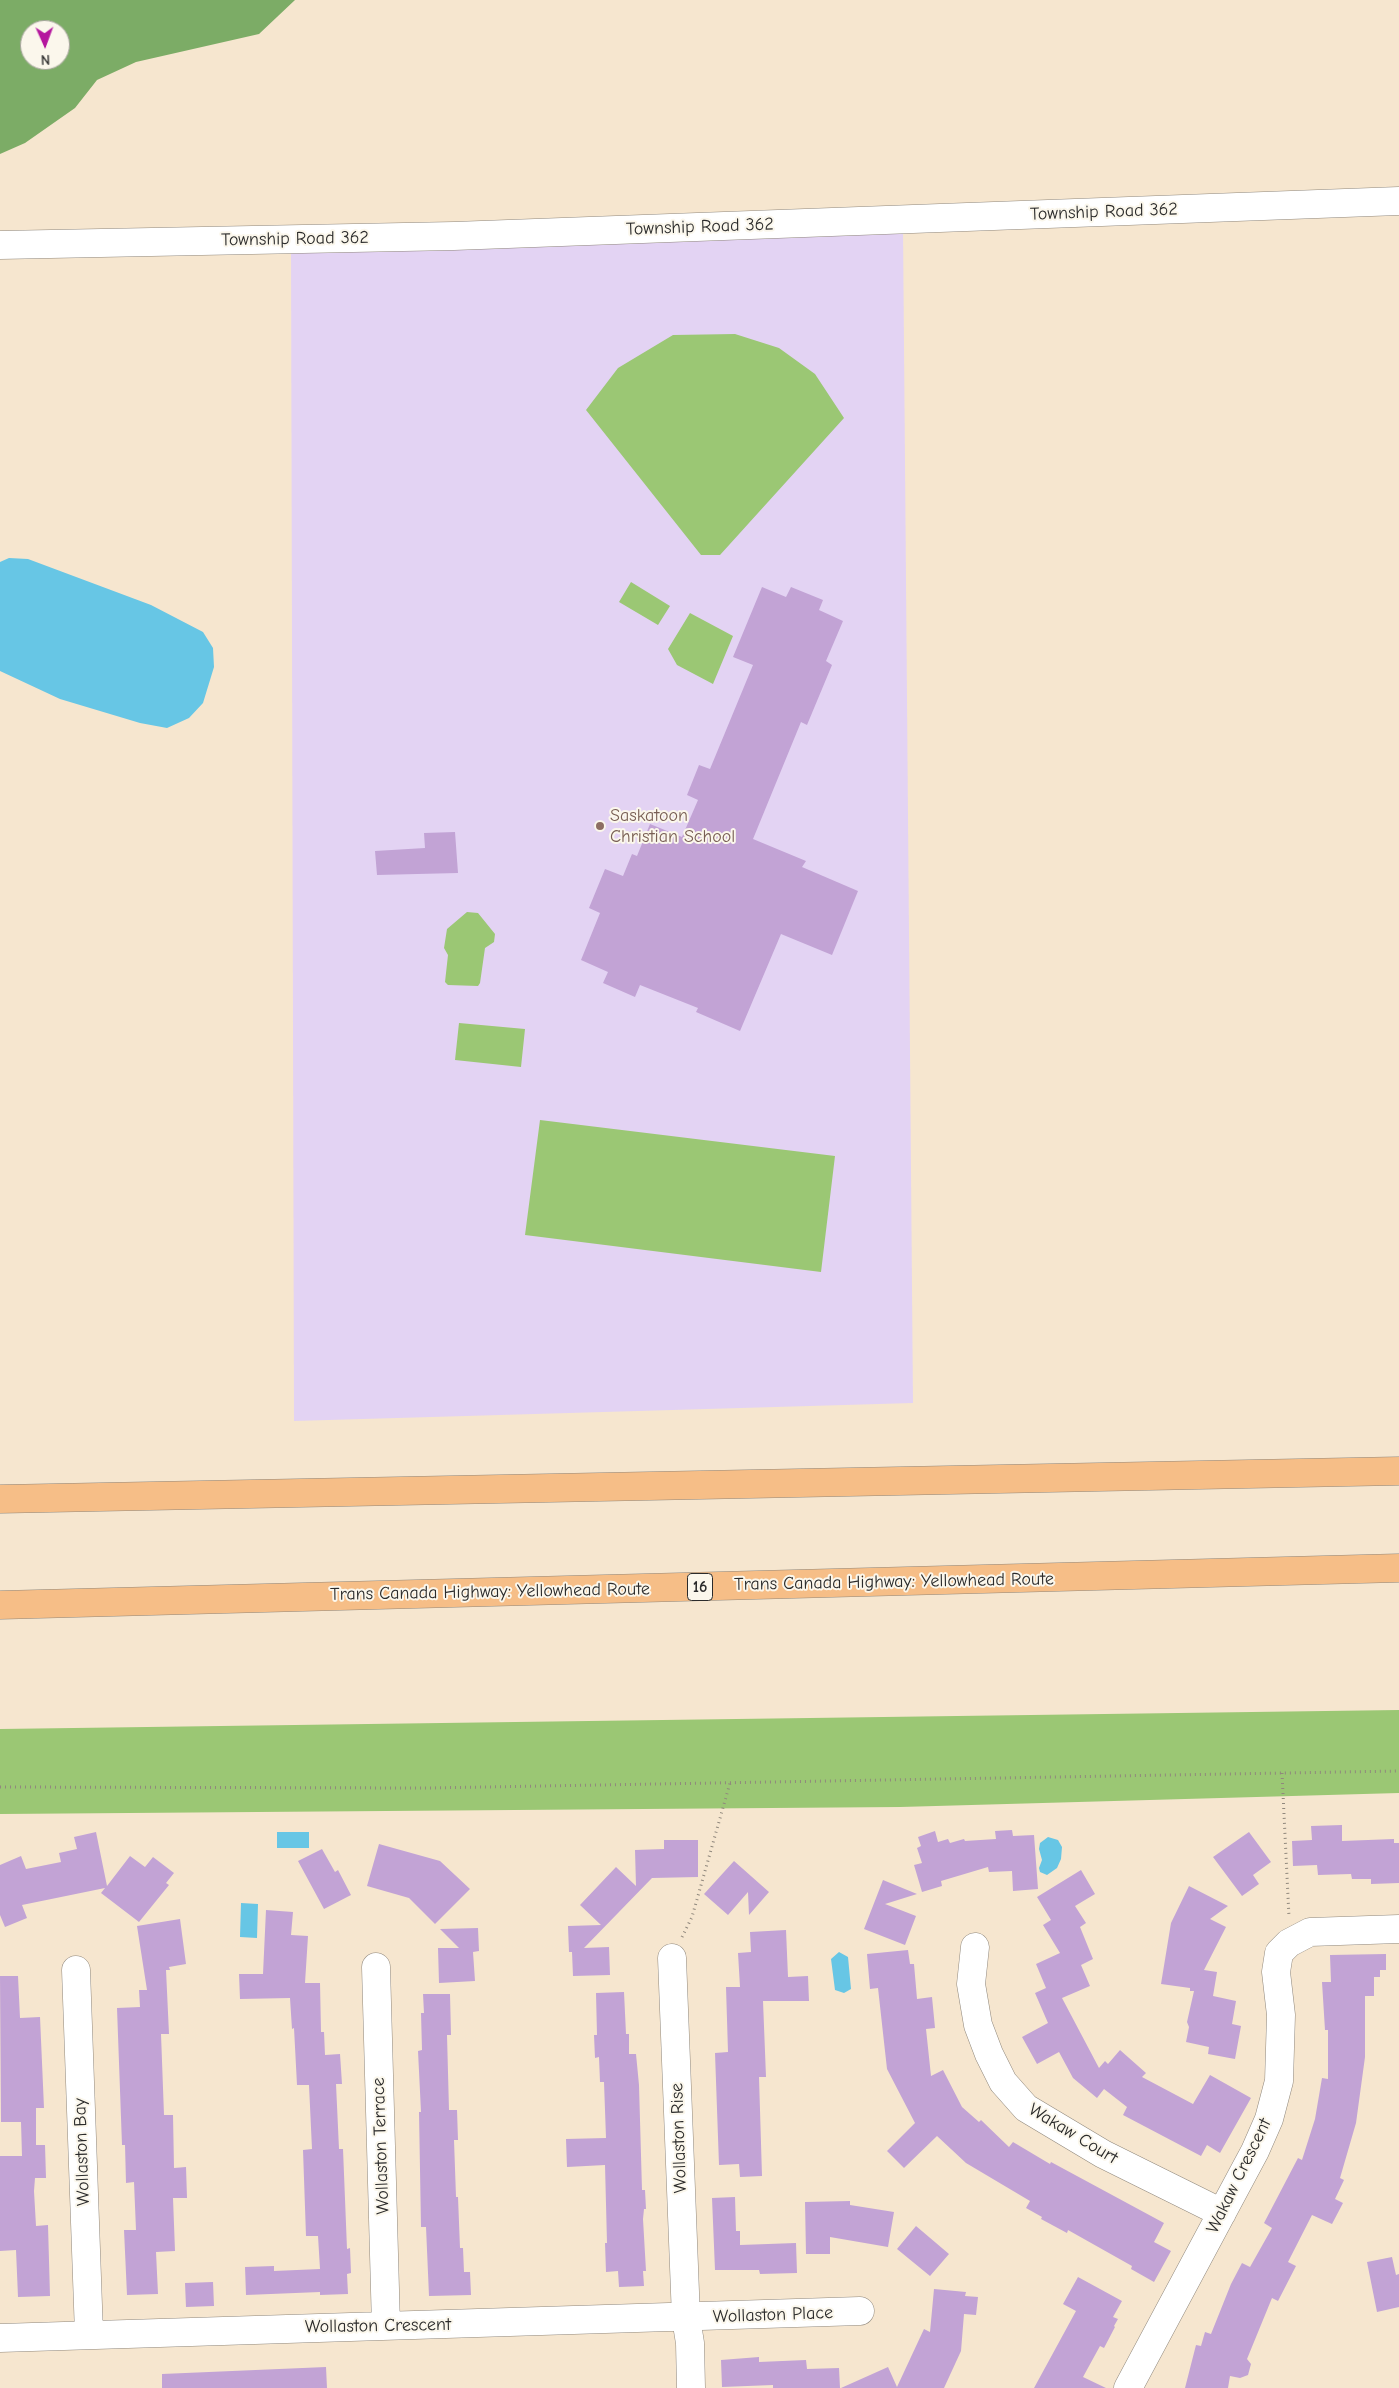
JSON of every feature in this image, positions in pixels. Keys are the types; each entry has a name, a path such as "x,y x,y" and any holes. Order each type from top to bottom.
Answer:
{"highway":[{"path":"0,1499 1399,1471"},
{"name":"Trans Canada Highway: Yellowhead Route","path":"0,1605 1399,1568"}],"street":[{"name":"Township Road 362","path":"0,245 474,235 1399,201"},
{"name":"Wakaw Crescent","path":"1128,2388 1255,2151 1269,2119 1280,2081 1282,2015 1276,1972 1279,1953 1289,1943 1310,1932 1399,1929"},
{"name":"Wakaw Court","path":"975,1947 972,1984 978,2025 989,2054 1003,2082 1026,2108 1103,2154 1222,2213"},
{"name":"Wollaston Rise","path":"672,1958 686,2318"},
{"name":"Wollaston Terrace","path":"376,1967 386,2326"},
{"name":"Wollaston Bay","path":"76,1970 89,2334"},
{"name":"Wollaston Place","path":"686,2318 860,2311"},
{"name":"Wollaston Crescent","path":"0,2338 686,2318"},
{"path":"686,2318 690,2343 691,2388"}],"path":[{"path":"0,1787 428,1788 1399,1771"},
{"path":"1282,1773 1288,1897"},
{"path":"692,1917 730,1783"}],"shaded area":[{"name":"Saskatoon Christian School","path":"903,228 913,1403 294,1421 291,249"}],"green space":[{"path":"0,0 295,0 259,34 136,62 97,80 75,108 25,143 0,154"},
{"path":"735,334 779,348 815,374 844,418 720,555 701,555 586,410 618,368 673,335"},
{"path":"631,582 670,606 658,625 619,602"},
{"path":"690,613 733,636 713,684 677,665 668,649"},
{"path":"467,912 478,913 495,934 494,942 485,948 478,986 448,985 445,982 448,955 444,948 447,929"},
{"path":"459,1023 525,1029 521,1067 455,1060"},
{"path":"540,1120 835,1156 821,1272 525,1235"},
{"path":"1399,1710 1399,1793 900,1807 0,1814 0,1729"}],"water":[{"path":"9,558 28,559 151,605 203,632 213,648 214,667 203,703 189,718 167,728 140,723 60,699 0,671 0,562"},
{"path":"277,1832 309,1832 309,1848 277,1848"},
{"path":"1048,1837 1058,1840 1062,1847 1061,1859 1057,1868 1047,1875 1040,1872 1039,1868 1042,1860 1039,1849 1040,1843"},
{"path":"241,1903 258,1904 257,1938 240,1937"},
{"path":"839,1952 848,1957 851,1989 844,1993 835,1990 831,1959"}],"building":[{"path":"762,587 786,597 791,587 823,600 819,610 843,621 826,661 832,665 807,725 801,722 753,839 806,861 802,867 858,891 832,955 781,934 740,1031 696,1012 698,1008 640,985 635,997 603,983 608,972 581,960 600,913 589,908 605,869 623,876 632,854 637,856 650,824 682,837 698,800 687,795 699,765 710,769 753,665 733,657"},
{"path":"455,832 458,873 377,875 375,851 425,848 424,833"},
{"path":"1342,1825 1342,1841 1394,1839 1394,1843 1399,1843 1399,1883 1371,1884 1371,1879 1352,1879 1351,1874 1318,1875 1317,1865 1293,1866 1292,1841 1312,1840 1311,1826"},
{"path":"1012,1830 1013,1836 1034,1835 1038,1889 1013,1891 1012,1871 989,1872 988,1867 941,1881 942,1886 922,1892 914,1865 922,1863 917,1848 921,1846 918,1837 935,1831 938,1842 948,1839 950,1843 964,1839 965,1841 996,1839 995,1831"},
{"path":"96,1832 107,1886 130,1856 145,1867 153,1857 174,1873 166,1883 169,1885 139,1922 101,1893 105,1888 22,1905 27,1918 5,1927 0,1915 0,1865 21,1856 26,1869 61,1862 59,1853 77,1849 74,1837"},
{"path":"1249,1832 1271,1862 1253,1875 1259,1884 1242,1896 1213,1857"},
{"path":"664,1840 698,1840 698,1877 652,1878 584,1948 609,1947 610,1975 573,1976 572,1952 569,1952 568,1926 601,1925 580,1905 616,1867 636,1886 635,1850 664,1849"},
{"path":"379,1844 440,1861 470,1889 435,1924 409,1898 367,1886"},
{"path":"322,1849 335,1872 338,1870 351,1895 324,1909 298,1861"},
{"path":"734,1861 769,1892 749,1915 748,1892 728,1915 704,1894"},
{"path":"1081,1870 1095,1894 1075,1906 1086,1923 1080,1927 1093,1959 1081,1965 1090,1986 1062,1998 1099,2068 1105,2061 1108,2064 1120,2050 1146,2073 1142,2077 1193,2104 1210,2075 1251,2098 1220,2153 1207,2145 1201,2156 1123,2115 1127,2107 1104,2089 1097,2098 1073,2078 1059,2052 1037,2064 1022,2037 1048,2023 1035,1993 1046,1988 1036,1964 1060,1953 1043,1925 1051,1920 1037,1897"},
{"path":"883,1880 917,1894 885,1904 916,1916 905,1945 864,1929"},
{"path":"1189,1886 1228,1906 1210,1919 1226,1927 1204,1970 1217,1972 1213,1996 1236,2001 1232,2024 1241,2026 1235,2059 1208,2054 1209,2047 1186,2042 1189,2027 1187,2022 1194,1991 1190,1991 1190,1988 1161,1984 1171,1923"},
{"path":"266,1910 293,1912 291,1935 308,1936 305,1983 320,1983 321,2032 324,2032 325,2055 340,2054 342,2084 336,2084 339,2149 343,2149 347,2249 350,2248 351,2273 347,2274 348,2294 320,2295 320,2292 246,2295 245,2267 274,2266 274,2271 320,2269 318,2236 306,2236 303,2150 312,2149 309,2085 297,2085 294,2028 292,2029 290,1998 240,1999 239,1974 263,1974"},
{"path":"180,1919 186,1964 169,1967 170,1970 166,1970 169,2034 161,2034 164,2115 173,2115 174,2168 186,2167 187,2198 173,2198 175,2251 156,2252 158,2294 127,2295 124,2230 136,2230 134,2182 126,2183 125,2145 122,2145 117,2008 140,2007 139,1990 147,1990 137,1926"},
{"path":"478,1928 479,1951 473,1952 475,1981 439,1983 438,1948 459,1948 440,1929"},
{"path":"786,1930 788,1977 808,1976 809,2001 763,2001 766,2077 759,2077 762,2176 740,2177 739,2164 719,2165 715,2053 728,2052 726,1987 740,1987 738,1953 751,1952 750,1932"},
{"path":"908,1950 910,1964 914,1964 917,1999 932,1997 935,2028 926,2029 931,2076 943,2070 962,2107 979,2122 981,2120 1009,2147 1013,2142 1050,2164 1051,2162 1164,2223 1154,2242 1171,2251 1154,2282 1131,2269 1132,2266 1068,2230 1067,2233 1041,2219 1042,2217 1026,2208 1030,2201 966,2163 937,2136 904,2168 887,2151 915,2123 887,2069 878,1988 870,1989 867,1954"},
{"path":"1386,1954 1386,1970 1380,1970 1380,1977 1374,1977 1374,1996 1365,1996 1365,2057 1356,2123 1340,2178 1344,2180 1335,2199 1343,2203 1332,2224 1312,2215 1288,2262 1296,2266 1278,2301 1272,2298 1247,2359 1251,2364 1248,2375 1240,2378 1230,2376 1228,2388 1185,2388 1196,2345 1201,2346 1205,2332 1211,2334 1231,2284 1242,2263 1250,2267 1272,2228 1264,2223 1298,2158 1302,2160 1315,2119 1322,2078 1328,2079 1328,2030 1325,2030 1322,1982 1331,1982 1330,1955"},
{"path":"0,1976 18,1976 20,2018 40,2017 44,2108 36,2108 36,2145 45,2145 46,2178 35,2178 34,2191 36,2226 48,2225 50,2296 18,2297 16,2250 0,2251 0,2156 22,2156 21,2122 1,2122"},
{"path":"624,1992 626,2034 629,2034 629,2054 636,2054 639,2085 642,2190 645,2190 646,2209 644,2209 643,2219 646,2271 643,2271 644,2286 619,2287 618,2271 606,2272 605,2165 567,2167 566,2139 606,2138 604,2082 600,2082 599,2057 595,2058 594,2035 597,2035 596,1993"},
{"path":"423,1994 450,1994 451,2035 447,2035 449,2110 457,2110 458,2140 454,2140 456,2197 458,2197 460,2248 463,2248 464,2272 470,2272 471,2295 429,2296 426,2227 421,2227 419,2112 421,2112 418,2051 422,2050 421,2013 424,2013"},
{"path":"735,2197 736,2231 740,2231 740,2245 796,2243 797,2273 760,2274 759,2270 715,2270 712,2198"},
{"path":"850,2201 850,2205 894,2212 888,2247 830,2237 830,2254 806,2254 805,2202"},
{"path":"916,2226 949,2254 930,2276 897,2249"},
{"path":"1392,2257 1396,2275 1399,2274 1399,2307 1377,2312 1367,2262"},
{"path":"1078,2277 1122,2301 1113,2317 1118,2319 1115,2327 1104,2348 1100,2346 1083,2377 1106,2388 1034,2388 1076,2311 1063,2304"},
{"path":"213,2282 214,2306 186,2307 185,2283"},
{"path":"934,2289 966,2292 965,2296 978,2297 976,2315 964,2314 961,2351 944,2388 841,2388 888,2367 897,2387 924,2329 930,2332"},
{"path":"759,2357 759,2362 806,2360 807,2369 839,2368 840,2388 773,2388 773,2385 722,2387 721,2360"},
{"path":"326,2367 327,2388 162,2388 162,2374"}],"place":[{"name":"Saskatoon Christian School","path":"600,826"}]}
